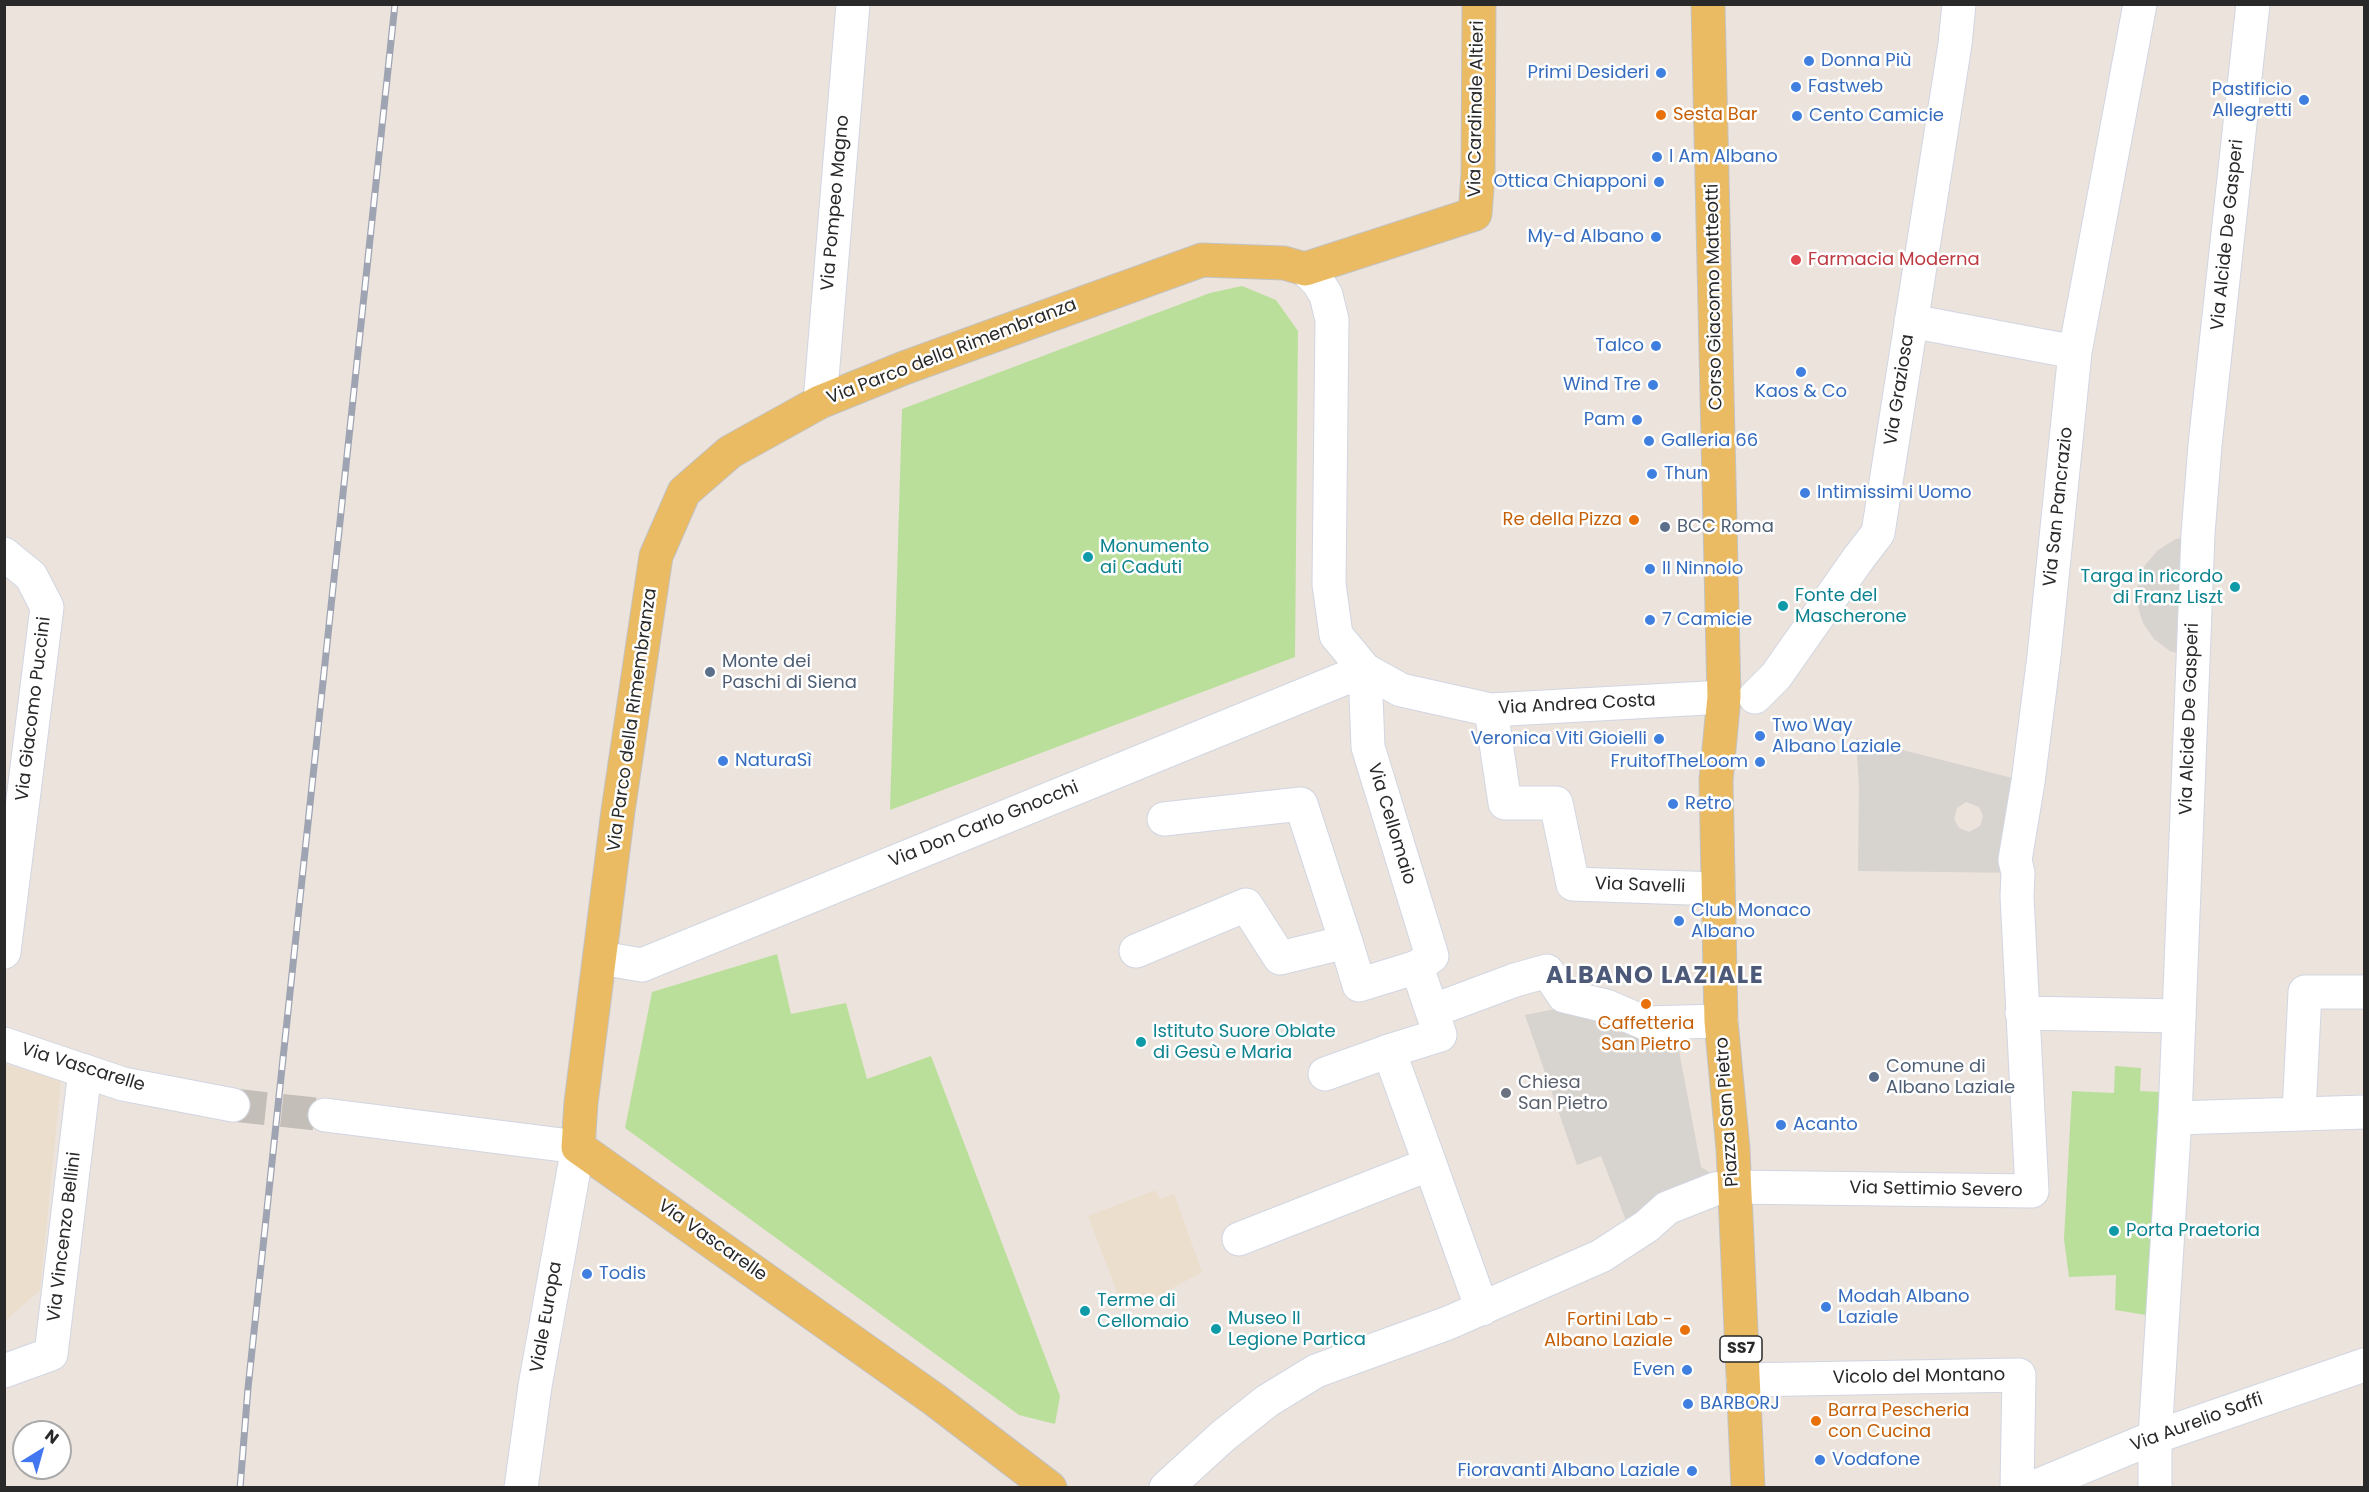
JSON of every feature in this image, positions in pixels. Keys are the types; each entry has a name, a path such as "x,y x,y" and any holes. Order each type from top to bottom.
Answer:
{"main road":[{"name":"Corso Giacomo Matteotti","path":"1708,4 1740,697 1716,780 1721,1021"},
{"name":"Via Cardinale Altieri","path":"1305,269 1475,214 1478,175 1472,6"},
{"name":"Via Parco della Rimembranza","path":"578,1147 581,1103 618,811 656,555 684,492 730,452 820,402 904,368 1202,260 1284,263 1305,269"},
{"name":"Piazza San Pietro","path":"1721,1021 1733,1149 1734,1199"},
{"name":"Via Vascarelle","path":"578,1147 935,1400 1050,1488"},
{"name":"SS7","path":"1734,1199 1748,1488"}],"street":[{"name":"Via Pompeo Magno","path":"820,402 853,4"},
{"name":"Via Graziosa","path":"1740,697 1776,676 1878,533 1955,44 1959,4"},
{"name":"Via San Pancrazio","path":"2022,1013 2016,896 2018,873 2015,860 2028,782 2044,656 2075,352 2140,4"},
{"name":"Via Alcide De Gasperi","path":"2155,1488 2155,1437 2175,1118 2198,534 2205,445 2253,4"},
{"path":"1305,269 1318,282 1326,296 1332,320 1329,584 1336,635 1365,670"},
{"path":"1911,321 2075,352"},
{"name":"Via Giacomo Puccini","path":"4,554 31,576 46,607 4,952"},
{"name":"Via Andrea Costa","path":"1365,670 1401,690 1491,710 1740,697"},
{"name":"Via Don Carlo Gnocchi","path":"600,958 642,965 1365,670"},
{"name":"Via Cellomaio","path":"1365,670 1368,747 1432,956 1417,967"},
{"name":"Via Savelli","path":"1491,710 1505,803 1556,804 1573,884 1718,889"},
{"path":"1164,819 1301,804 1359,985 1417,967 1440,1035 1325,1074"},
{"path":"1136,951 1246,905 1280,958 1346,942"},
{"name":"Piazza San Pietro","path":"1432,1011 1546,971 1564,996 1606,1006 1645,1023 1721,1021"},
{"path":"2299,1113 2305,992 2364,992"},
{"path":"2022,1013 2179,1016"},
{"name":"Via Settimio Severo","path":"1734,1199 2032,1191 2022,1013"},
{"name":"Via Vascarelle","path":"4,1044 123,1084 233,1105"},
{"path":"1389,1051 1482,1309"},
{"name":"Via Vincenzo Bellini","path":"4,1371 51,1354 85,1071"},
{"path":"2175,1118 2364,1112"},
{"name":"Via Vascarelle","path":"325,1115 578,1147"},
{"name":"Viale Europa","path":"521,1488 535,1386 578,1147"},
{"path":"1239,1239 1430,1164"},
{"path":"1166,1488 1223,1436 1267,1401 1316,1371 1482,1309 1601,1256 1647,1226 1667,1208 1715,1189 1734,1199"},
{"name":"Via Aurelio Saffi","path":"2032,1488 2155,1437 2364,1365"},
{"name":"Vicolo del Montano","path":"1743,1380 2019,1375 2017,1488"}],"shaded area":[{"path":"2198,534 2193,658 2170,651 2154,639 2143,623 2137,604 2138,584 2145,565 2158,550 2176,539"},
{"path":"1856,738 2028,782 2028,873 1858,871 1859,787","holes":["1966,802 1979,807 1983,816 1980,826 1969,832 1959,828 1954,819 1957,808"]},
{"path":"1560,1008 1676,1035 1701,1167 1712,1174 1632,1236 1601,1156 1577,1165 1525,1015"},
{"path":"4,1064 61,1079 40,1290 5,1321"},
{"path":"1156,1190 1160,1199 1174,1194 1202,1272 1156,1297 1124,1310 1088,1216"}],"green space":[{"path":"1242,286 1276,300 1298,331 1295,657 890,810 902,409 1210,293"},
{"path":"777,954 791,1014 846,1003 867,1079 931,1056 1060,1396 1055,1424 1019,1415 625,1128 652,992"},
{"path":"2115,1066 2141,1068 2140,1091 2161,1092 2158,1317 2115,1310 2116,1275 2069,1277 2064,1239 2072,1091 2114,1093"}],"tunnel":[{"path":"233,1105 325,1115"}],"railway":[{"path":"240,1488 248,1388 395,4"}],"place":[{"name":"Donna Più","path":"1809,61"},
{"name":"Primi Desideri","path":"1661,73"},
{"name":"Fastweb","path":"1796,87"},
{"name":"Pastificio Allegretti","path":"2304,100"},
{"name":"Sesta Bar","path":"1661,115"},
{"name":"Cento Camicie","path":"1797,116"},
{"name":"I Am Albano","path":"1657,157"},
{"name":"Ottica Chiapponi","path":"1659,182"},
{"name":"My-d Albano","path":"1656,237"},
{"name":"Farmacia Moderna","path":"1796,260"},
{"name":"Talco","path":"1656,346"},
{"name":"Kaos & Co","path":"1801,372"},
{"name":"Wind Tre","path":"1653,385"},
{"name":"Pam","path":"1637,420"},
{"name":"Galleria 66","path":"1649,441"},
{"name":"Thun","path":"1652,474"},
{"name":"Intimissimi Uomo","path":"1805,493"},
{"name":"Re della Pizza","path":"1634,520"},
{"name":"BCC Roma","path":"1665,527"},
{"name":"Monumento ai Caduti","path":"1088,557"},
{"name":"Il Ninnolo","path":"1650,569"},
{"name":"Targa in ricordo di Franz Liszt","path":"2235,587"},
{"name":"Fonte del Mascherone","path":"1783,606"},
{"name":"7 Camicie","path":"1650,620"},
{"name":"Monte dei Paschi di Siena","path":"710,672"},
{"name":"Two Way Albano Laziale","path":"1760,736"},
{"name":"Veronica Viti Gioielli","path":"1659,739"},
{"name":"NaturaSì","path":"723,761"},
{"name":"FruitofTheLoom","path":"1760,762"},
{"name":"Retro","path":"1673,804"},
{"name":"Club Monaco Albano","path":"1679,921"},
{"name":"Caffetteria San Pietro","path":"1646,1004"},
{"name":"Istituto Suore Oblate di Gesù e Maria","path":"1141,1042"},
{"name":"Comune di Albano Laziale","path":"1874,1077"},
{"name":"Chiesa San Pietro","path":"1506,1093"},
{"name":"Acanto","path":"1781,1125"},
{"name":"Porta Praetoria","path":"2114,1231"},
{"name":"Todis","path":"587,1274"},
{"name":"Modah Albano Laziale","path":"1826,1307"},
{"name":"Terme di Cellomaio","path":"1085,1311"},
{"name":"Museo II Legione Partica","path":"1216,1329"},
{"name":"Fortini Lab - Albano Laziale","path":"1685,1330"},
{"name":"Even","path":"1687,1370"},
{"name":"BARBORJ","path":"1688,1404"},
{"name":"Barra Pescheria con Cucina","path":"1816,1421"},
{"name":"Vodafone","path":"1820,1460"},
{"name":"Fioravanti Albano Laziale","path":"1692,1471"}],"district":[{"name":"ALBANO LAZIALE","path":"1655,977"}]}
